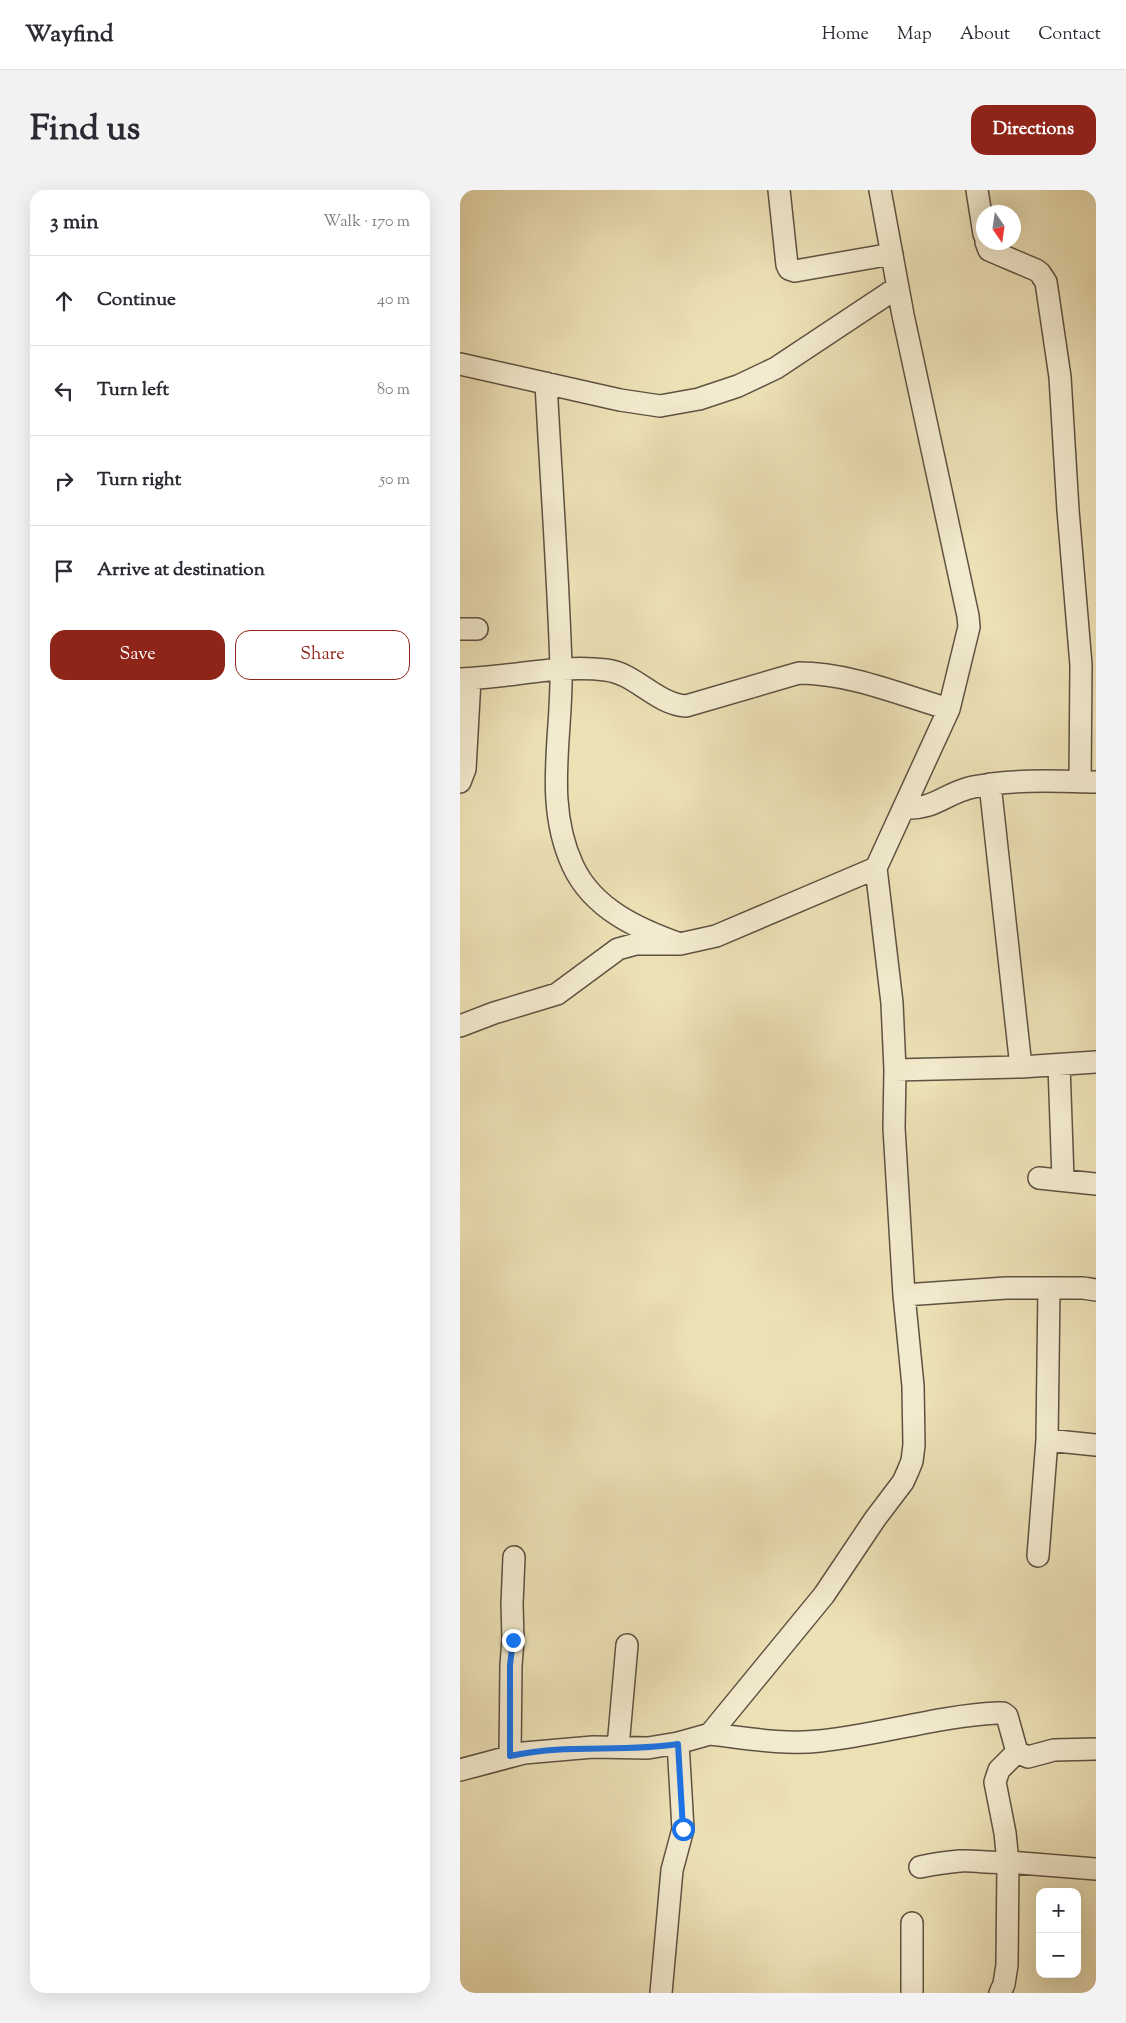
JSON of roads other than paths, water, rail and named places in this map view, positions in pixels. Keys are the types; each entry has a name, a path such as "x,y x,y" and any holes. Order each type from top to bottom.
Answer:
{"street":[{"path":"779,190 789,269 795,271 892,254"},
{"path":"710,1734 824,1594 874,1519 903,1482 912,1461 915,1431 913,1386 904,1295 894,1128 895,1070 892,1003 876,868 949,709 969,627 898,287 880,190"},
{"path":"977,190 979,205"},
{"path":"904,808 928,807 953,793 990,784 1012,782 1088,782 1082,665 1068,510 1060,377 1046,282 1040,273 990,250"},
{"path":"460,364 620,400 660,406 699,399 738,386 776,368 898,287"},
{"path":"546,383 562,669 556,779 558,824 574,868 592,894 617,916 648,933 680,944"},
{"path":"460,782 465,769 465,679 562,669 607,670 623,675 679,705 693,704 799,674 809,674 863,684 949,709"},
{"path":"990,784 1021,1067"},
{"path":"460,1026 494,1013 557,994 618,949 636,944 680,944 716,936 876,868"},
{"path":"895,1070 1021,1067 1096,1062"},
{"path":"1059,1065 1063,1179"},
{"path":"1039,1178 1063,1179 1096,1184"},
{"path":"904,1295 1006,1288 1083,1288 1096,1290"},
{"path":"1038,1556 1047,1440 1049,1288"},
{"path":"1047,1440 1096,1445"},
{"path":"510,1756 510,1665 513,1640 514,1557"},
{"path":"618,1747 627,1645"},
{"path":"460,1770 510,1756 548,1750 618,1747 648,1748 678,1744 710,1734 784,1742 812,1742 988,1713 1003,1713 1007,1716 1017,1752"},
{"path":"661,1993 672,1870 683,1829 678,1744"},
{"path":"1017,1752 1028,1756 1054,1750 1096,1749"},
{"path":"1000,1993 1004,1984 1007,1966 1008,1862 1005,1834 995,1782 998,1770 1017,1752"},
{"path":"920,1868 939,1863 962,1861 1008,1862 1096,1869"},
{"path":"912,1924 918,1992"}]}
